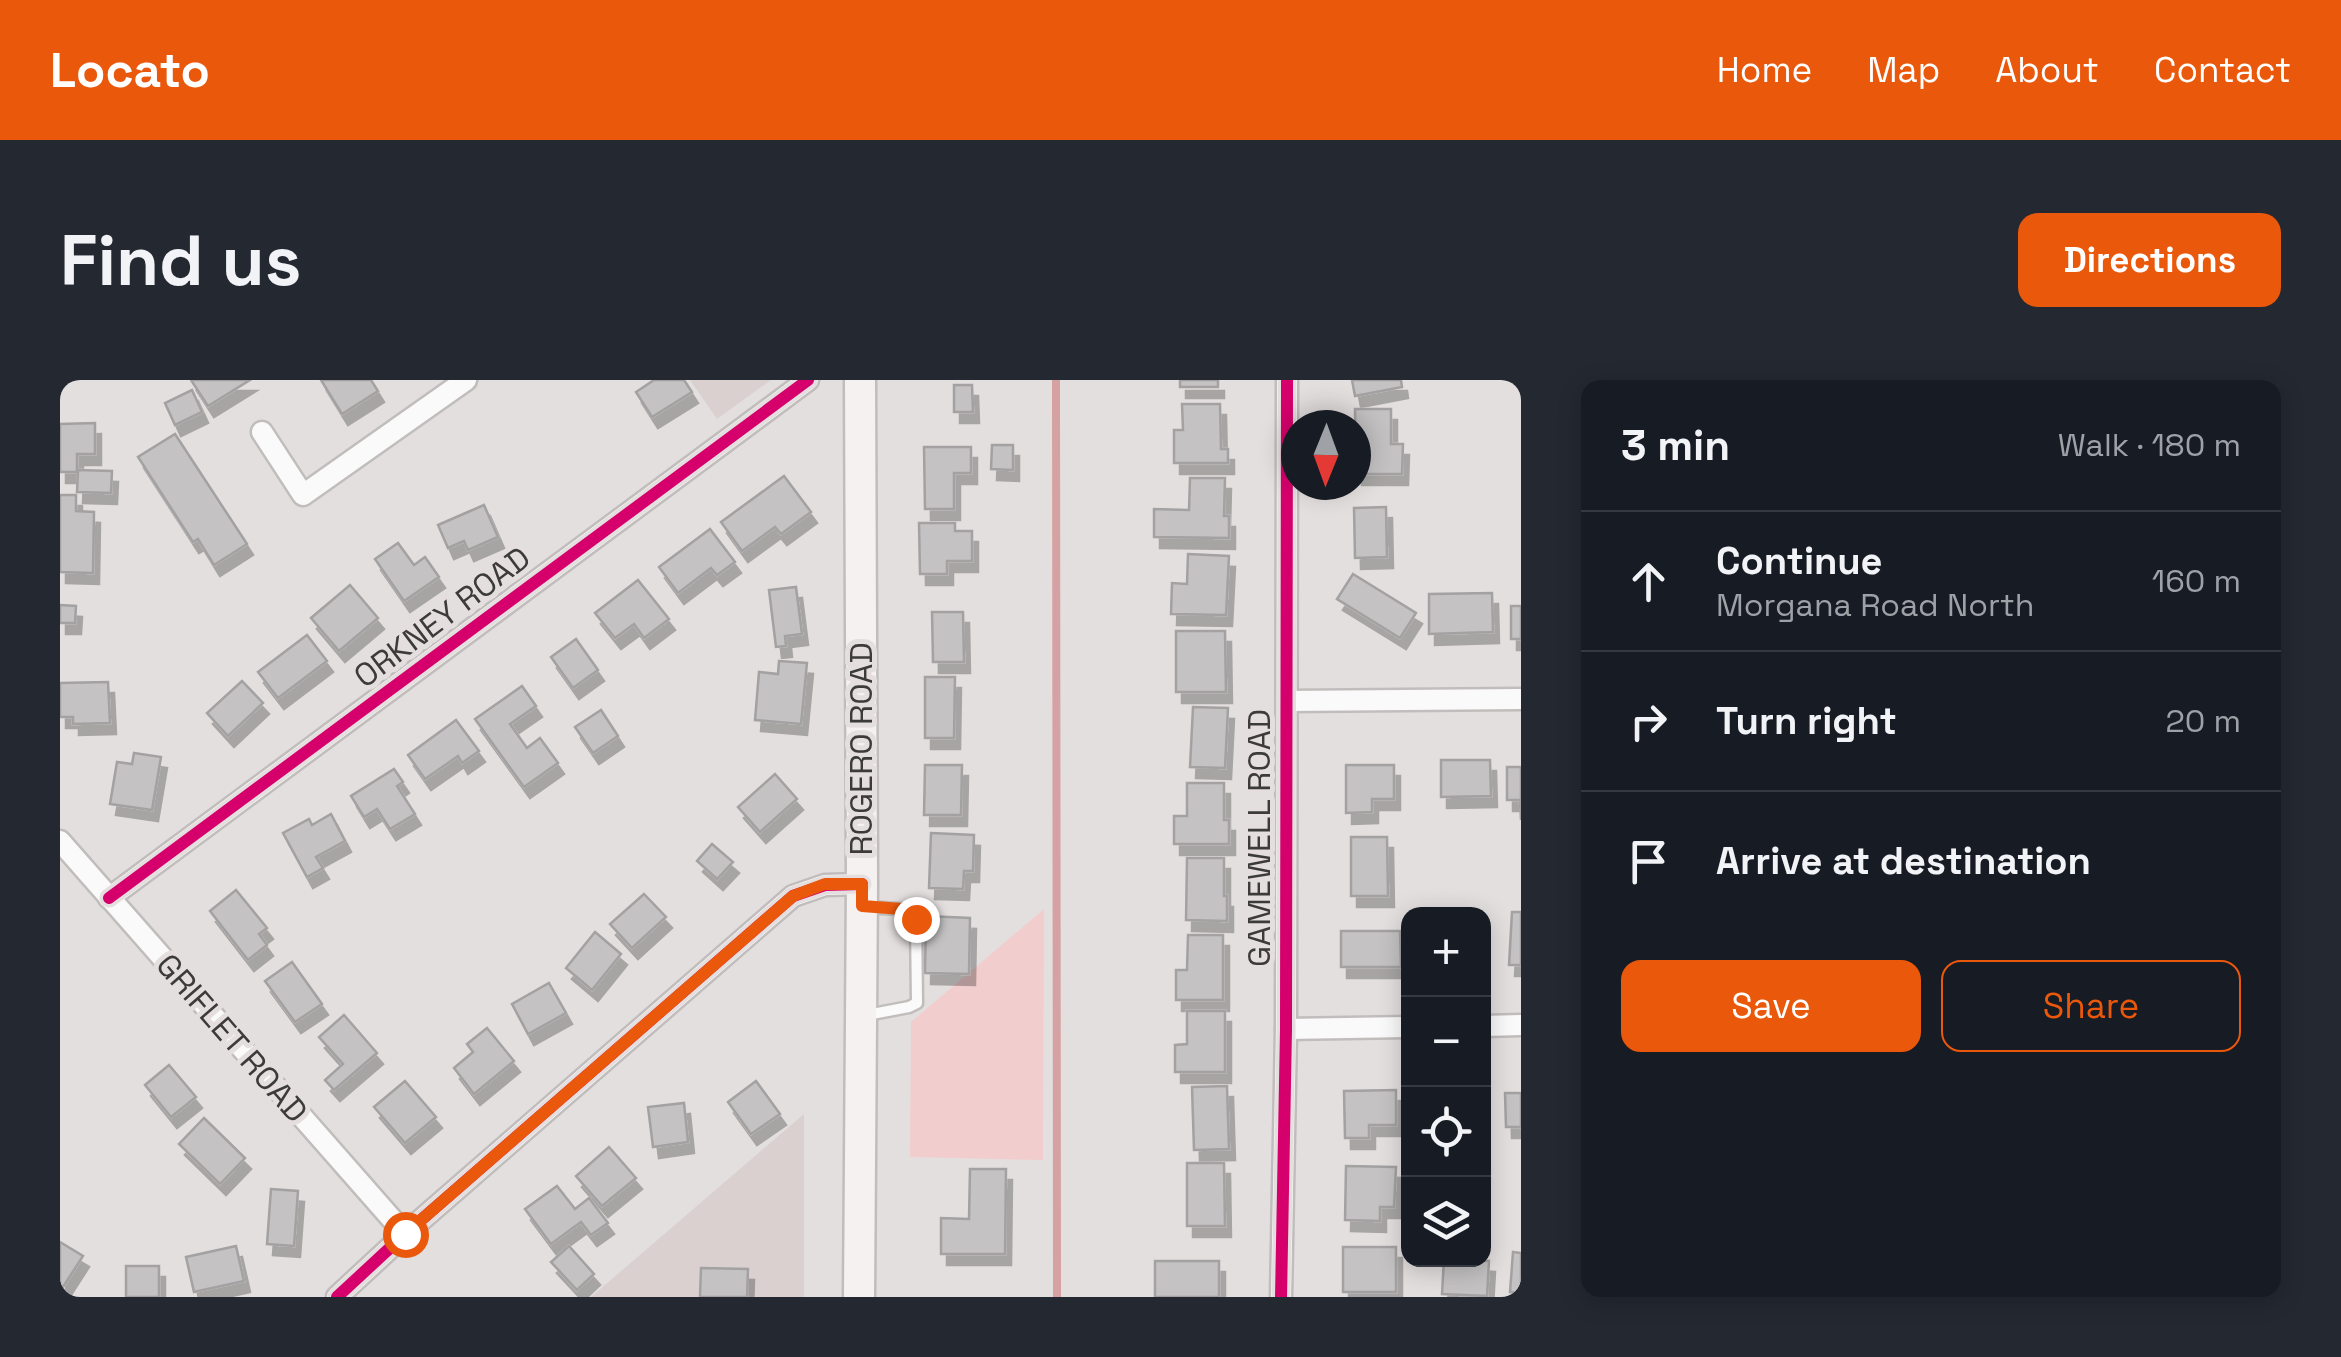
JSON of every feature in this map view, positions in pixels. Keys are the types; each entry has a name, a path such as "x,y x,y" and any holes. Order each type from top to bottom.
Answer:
{"main road":[{"name":"ROGERO ROAD","path":"859,1297 860,380"}],"street":[{"path":"262,432 303,495 466,380"},
{"name":"ORKNEY ROAD","path":"109,898 808,380"},
{"name":"GAMEWELL ROAD","path":"1281,1297 1286,1029 1287,380"},
{"path":"1287,702 1521,699"},
{"name":"GRIFLET ROAD","path":"60,842 405,1234"},
{"path":"337,1297 793,896 825,884 862,895"},
{"path":"1491,1026 1521,1025"},
{"path":"1286,1029 1401,1027"}],"lane":[{"path":"861,1016 909,1008 916,1003 915,910 862,895"}],"shaded area":[{"path":"690,380 771,380 717,419"},
{"path":"1044,909 1043,1160 910,1157 911,1022"},
{"path":"804,1114 804,1297 591,1297"}],"building":[{"path":"191,380 250,380 208,406"},
{"path":"321,380 371,380 378,391 342,414"},
{"path":"654,380 684,380 692,392 652,417 636,392"},
{"path":"1180,380 1218,380 1218,387 1180,387"},
{"path":"1352,380 1401,380 1402,387 1355,396"},
{"path":"954,385 972,385 973,412 954,412"},
{"path":"192,390 202,412 175,425 165,403"},
{"path":"1182,404 1220,404 1221,449 1228,449 1228,463 1174,463 1174,430 1183,430"},
{"path":"1391,409 1391,444 1403,444 1402,474 1371,474 1371,410 1355,410"},
{"path":"95,423 95,454 77,454 77,472 60,472 60,424"},
{"path":"175,434 247,544 214,565 198,539 193,542 138,457"},
{"path":"992,445 1013,445 1013,470 991,469"},
{"path":"924,447 971,447 971,473 954,473 954,509 925,509"},
{"path":"78,470 112,471 111,493 77,492"},
{"path":"784,476 811,512 781,534 775,527 742,551 721,522"},
{"path":"1190,478 1225,478 1224,516 1229,516 1229,538 1154,537 1154,509 1189,510"},
{"path":"60,495 76,495 76,511 94,512 93,573 60,572"},
{"path":"484,505 498,537 468,550 464,541 448,548 438,525"},
{"path":"1386,507 1387,557 1355,558 1354,508"},
{"path":"919,523 955,523 955,531 972,531 972,561 947,561 947,574 920,574"},
{"path":"710,529 735,562 717,575 711,568 678,593 659,567"},
{"path":"398,543 414,565 425,557 439,577 404,601 375,559"},
{"path":"1188,554 1229,556 1226,615 1171,614 1172,583 1187,584"},
{"path":"1353,574 1416,613 1400,638 1337,599"},
{"path":"638,580 669,619 644,638 634,624 615,638 595,613"},
{"path":"350,585 378,618 339,651 311,618"},
{"path":"796,587 802,634 785,636 786,646 776,647 769,590"},
{"path":"1492,593 1493,632 1429,634 1429,594"},
{"path":"60,605 76,606 75,623 60,623"},
{"path":"1511,606 1521,606 1521,639 1511,639"},
{"path":"932,612 963,612 964,662 933,662"},
{"path":"1176,631 1225,631 1226,692 1176,692"},
{"path":"307,635 327,661 278,698 258,672"},
{"path":"576,639 598,670 573,688 551,657"},
{"path":"779,661 807,663 801,724 755,720 759,672 778,674"},
{"path":"925,677 955,677 954,738 925,738"},
{"path":"242,681 263,703 228,736 207,713"},
{"path":"108,682 110,723 73,724 73,717 60,717 60,683"},
{"path":"522,686 536,706 510,724 527,748 540,738 558,763 524,787 475,719"},
{"path":"1193,707 1228,708 1225,768 1190,767"},
{"path":"601,710 618,736 593,753 575,727"},
{"path":"456,720 479,751 462,763 458,756 425,779 408,755"},
{"path":"134,753 161,757 152,810 110,804 117,762 132,764"},
{"path":"1441,760 1490,760 1491,796 1441,797"},
{"path":"925,765 962,765 961,815 924,815"},
{"path":"1346,765 1394,765 1394,799 1372,799 1372,812 1346,813"},
{"path":"1507,767 1521,767 1521,820 1520,800 1507,800"},
{"path":"394,769 403,782 397,786 415,814 390,829 377,809 364,817 351,796"},
{"path":"775,774 797,799 760,832 738,807"},
{"path":"1187,783 1224,783 1224,820 1229,820 1229,844 1174,844 1174,816 1187,816"},
{"path":"331,814 345,841 316,857 323,868 307,877 283,833 309,819 312,825"},
{"path":"931,833 974,835 973,871 964,871 963,889 929,888"},
{"path":"1351,837 1387,837 1388,896 1351,896"},
{"path":"712,844 733,862 717,879 697,861"},
{"path":"1187,858 1224,858 1227,921 1186,920"},
{"path":"236,890 267,928 259,934 267,945 248,960 210,911"},
{"path":"644,894 666,917 632,948 610,924"},
{"path":"1512,912 1521,912 1521,965 1509,965"},
{"path":"926,916 970,918 969,974 925,973"},
{"path":"1341,931 1400,931 1401,967 1341,967"},
{"path":"595,932 621,954 592,990 566,968"},
{"path":"1188,935 1223,935 1223,1000 1176,1000 1176,970 1187,970"},
{"path":"292,962 322,1004 295,1022 265,981"},
{"path":"549,983 566,1013 528,1034 512,1004"},
{"path":"1187,1011 1225,1011 1225,1072 1175,1072 1175,1045 1187,1044"},
{"path":"344,1015 377,1053 334,1090 325,1080 343,1064 319,1037"},
{"path":"487,1028 514,1061 474,1094 454,1068 473,1052 467,1044"},
{"path":"169,1065 196,1097 171,1117 145,1085"},
{"path":"405,1081 436,1117 405,1143 374,1107"},
{"path":"756,1081 780,1114 751,1134 728,1102"},
{"path":"1227,1086 1229,1149 1194,1150 1192,1087"},
{"path":"1396,1090 1396,1125 1369,1125 1369,1138 1345,1138 1344,1091"},
{"path":"1505,1093 1521,1093 1521,1127 1506,1127"},
{"path":"684,1103 688,1142 653,1147 648,1107"},
{"path":"204,1118 245,1158 220,1184 179,1144"},
{"path":"609,1147 636,1178 602,1206 576,1176"},
{"path":"1187,1163 1224,1163 1225,1226 1187,1226"},
{"path":"1346,1166 1396,1167 1394,1207 1380,1207 1380,1221 1345,1220"},
{"path":"970,1169 1006,1169 1005,1254 941,1254 941,1218 969,1219"},
{"path":"557,1186 575,1209 589,1198 608,1223 591,1235 581,1222 551,1244 525,1209"},
{"path":"271,1189 298,1191 294,1246 267,1244"},
{"path":"60,1242 83,1256 63,1287 60,1285"},
{"path":"236,1246 244,1281 194,1292 186,1257"},
{"path":"569,1246 594,1274 577,1290 551,1262"},
{"path":"1343,1247 1396,1247 1396,1292 1343,1292"},
{"path":"1513,1252 1521,1253 1521,1293 1510,1292"},
{"path":"1155,1261 1219,1261 1219,1297 1155,1297"},
{"path":"126,1266 159,1266 159,1297 126,1297"},
{"path":"1444,1267 1489,1267 1487,1296 1442,1294"},
{"path":"701,1268 748,1269 747,1297 700,1297"}],"waterway":[{"path":"1056,380 1057,1297"}],"cycle path":[{"path":"109,898 808,380"},
{"path":"1281,1297 1286,1029 1287,380"},
{"path":"337,1297 793,896 825,885 862,884"}],"route":[{"path":"405,1234 793,896 825,884 862,884 862,906 915,910 916,919"}]}
